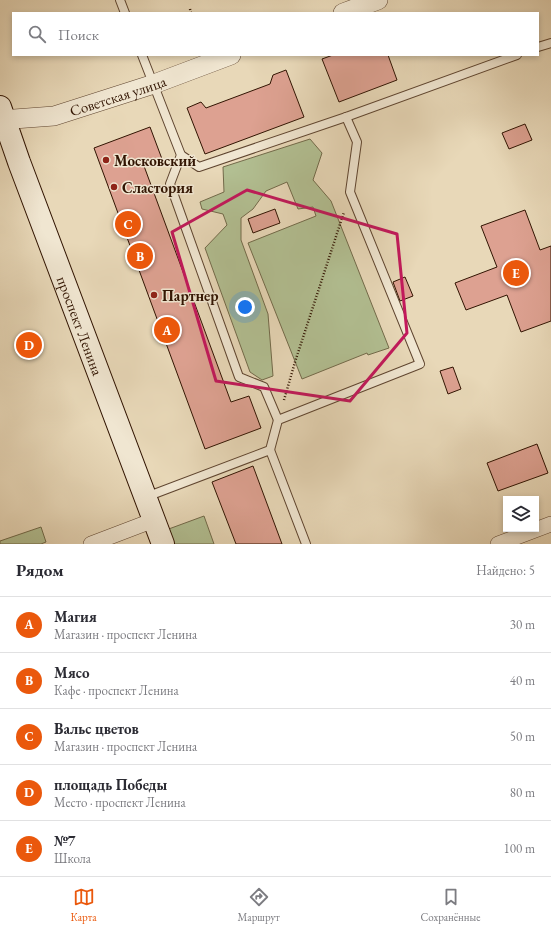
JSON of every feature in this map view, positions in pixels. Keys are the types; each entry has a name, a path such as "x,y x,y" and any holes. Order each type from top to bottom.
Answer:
{"main road":[{"name":"проспект Ленина","path":"2,116 163,544"}],"street":[{"path":"347,12 378,0"},
{"name":"Советская улица","path":"2,116 54,116 154,84 228,56"},
{"path":"90,544 154,520"},
{"path":"498,544 551,524"}],"lane":[{"path":"120,0 125,12"},
{"path":"539,47 551,43"},
{"path":"142,56 181,155 199,167 514,56"},
{"path":"278,420 420,364 350,192 357,142 346,116"},
{"path":"181,155 170,184 239,377 264,387 278,420 270,450 306,544"},
{"path":"146,498 270,450"}],"path":[{"path":"278,420 295,362 339,231 350,192"}],"highlighted area":[{"path":"247,190 397,234 407,333 350,401 216,381 172,232"}],"green space":[{"path":"310,139 322,153 313,180 331,201 389,348 368,355 367,353 302,379 248,243 316,216 313,207 298,209 287,182 266,191 253,209 241,218 241,240 268,314 273,376 262,380 250,372 205,248 227,225 223,214 202,209 200,202 224,192 223,167"},
{"path":"204,516 214,544 172,544 166,530"},
{"path":"41,527 46,542 41,544 0,544 0,541"}],"building":[{"path":"330,56 388,56 397,80 339,102 322,59"},
{"path":"286,70 304,117 205,154 187,108 201,102 206,108 270,84 273,75"},
{"path":"525,124 532,140 509,149 502,133"},
{"path":"150,127 162,159 144,166 231,402 249,396 261,428 205,449 94,148"},
{"path":"275,209 280,223 253,233 248,219"},
{"path":"525,210 540,250 551,246 551,321 521,332 507,295 466,310 455,283 497,267 481,226"},
{"path":"405,277 413,296 400,301 393,282"},
{"path":"453,367 461,389 448,394 440,371"},
{"path":"537,444 548,473 498,491 487,463"},
{"path":"253,466 282,544 236,544 212,482"}],"place":[{"name":"Московский","path":"106,160"},
{"name":"Сластория","path":"114,187"},
{"name":"Вальс цветов","path":"128,224"},
{"name":"Мясо","path":"140,256"},
{"name":"№7","path":"516,273"},
{"name":"Партнер","path":"154,295"},
{"name":"Магия","path":"167,330"},
{"name":"площадь Победы","path":"29,345"}]}
